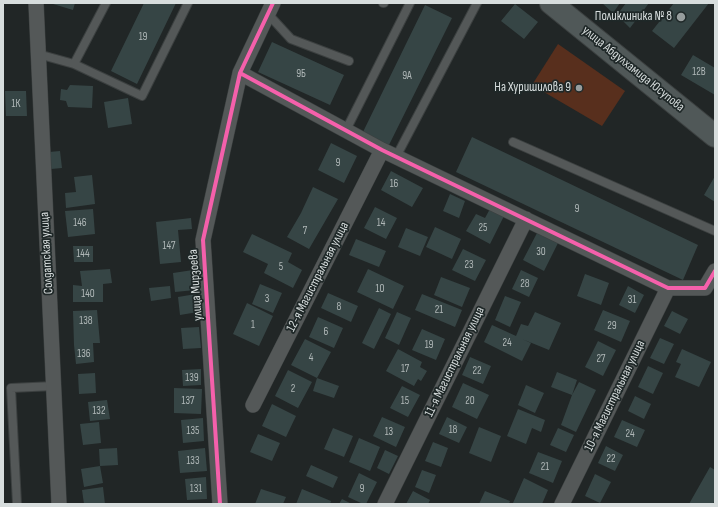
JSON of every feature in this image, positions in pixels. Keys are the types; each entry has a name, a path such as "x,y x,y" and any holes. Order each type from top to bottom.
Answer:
{"street":[{"name":"Солдатская улица","path":"36,3 59,504"},
{"name":"улица Абдулхамида Юсупова","path":"551,3 715,136"},
{"name":"улица Мирзоева","path":"220,504 203,240 240,73 270,8"},
{"path":"240,73 389,153 668,288 705,288 715,271"},
{"name":"12-я Магистральная улица","path":"253,405 389,153"},
{"name":"11-я Магистральная улица","path":"385,504 526,219"},
{"name":"10-я Магистральная улица","path":"562,504 668,288"}],"lane":[{"path":"74,64 106,3"},
{"path":"38,54 74,64 142,96 188,3"},
{"path":"346,130 410,3"},
{"path":"389,153 477,3"},
{"path":"270,8 291,39 349,61"},
{"path":"513,142 715,231"},
{"path":"17,504 11,388 54,386"}],"shaded area":[{"name":"На Хуришилова 9","path":"558,44 625,91 602,126 532,85"}],"building":[{"path":"53,3 75,3 73,10"},
{"path":"144,3 176,3 137,84 111,71"},
{"path":"602,3 620,3 613,13"},
{"path":"626,3 649,3 630,28 617,15"},
{"name":"Поликлиника № 8","path":"674,3 709,3 674,48 652,31"},
{"path":"515,4 538,22 524,39 501,21"},
{"path":"425,5 452,18 388,147 362,134"},
{"path":"272,42 344,75 330,105 258,72"},
{"path":"693,55 715,68 715,95 681,75"},
{"path":"70,85 93,86 92,108 68,107 66,101 60,100 61,89 67,90"},
{"path":"5,91 26,91 27,116 6,116"},
{"path":"128,98 132,124 108,128 104,102"},
{"path":"472,137 698,245 683,280 456,172"},
{"path":"331,143 357,156 344,183 318,170"},
{"path":"60,151 62,168 51,169 49,152"},
{"path":"391,171 423,188 412,207 381,190"},
{"path":"92,175 95,204 66,208 65,193 76,192 74,177"},
{"path":"715,176 715,202 704,195"},
{"path":"313,187 338,199 309,249 287,237 301,213"},
{"path":"450,194 465,201 459,218 443,211"},
{"path":"375,207 397,218 386,239 364,228"},
{"path":"491,207 505,214 490,244 466,231 476,214 485,218"},
{"path":"93,209 95,234 68,237 65,211"},
{"path":"191,218 192,229 178,230 181,262 160,264 156,222"},
{"path":"435,227 461,239 452,259 426,247"},
{"path":"406,228 428,237 420,256 398,247"},
{"path":"537,233 558,243 544,271 523,260"},
{"path":"252,234 292,253 288,262 302,270 293,288 264,273 268,264 243,252"},
{"path":"356,239 386,251 379,267 349,255"},
{"path":"73,246 93,246 93,262 74,262"},
{"path":"463,249 486,260 475,281 452,270"},
{"path":"110,269 112,283 103,284 103,302 73,302 73,285 82,286 80,271"},
{"path":"368,269 404,286 393,309 357,292"},
{"path":"193,270 195,290 175,292 173,273"},
{"path":"521,270 538,278 529,297 512,289"},
{"path":"585,274 609,283 601,305 577,296"},
{"path":"441,277 470,288 462,307 434,295"},
{"path":"260,284 282,293 273,313 252,304"},
{"path":"170,286 171,298 151,301 149,288"},
{"path":"628,286 644,295 635,313 619,305"},
{"path":"328,293 358,306 351,322 321,308"},
{"path":"196,294 198,312 180,315 178,297"},
{"path":"422,294 462,310 455,327 415,310"},
{"path":"505,296 521,302 510,327 495,320"},
{"path":"247,303 273,316 259,346 233,334"},
{"path":"379,308 391,314 374,349 362,343"},
{"path":"97,310 100,343 93,343 94,362 76,364 73,311"},
{"path":"603,310 630,321 621,342 594,330"},
{"path":"672,311 688,319 680,334 664,326"},
{"path":"397,312 411,318 399,345 385,338"},
{"path":"535,312 561,323 549,350 522,339 531,343 522,361 484,342 492,325 516,336 521,324 528,326"},
{"path":"318,317 343,328 334,348 309,337"},
{"path":"199,327 201,348 183,349 181,328"},
{"path":"422,329 445,339 436,360 412,350"},
{"path":"660,338 674,344 664,364 650,358"},
{"path":"305,339 331,352 317,378 291,365"},
{"path":"598,341 616,350 603,376 585,367"},
{"path":"398,349 422,362 420,367 427,371 421,381 418,379 414,386 386,371"},
{"path":"682,349 711,362 699,387 675,377 681,364 676,362"},
{"path":"470,357 491,366 483,384 462,375"},
{"path":"648,366 663,373 653,394 638,387"},
{"path":"201,369 201,385 183,386 182,370"},
{"path":"288,370 312,382 298,408 275,396"},
{"path":"557,372 577,380 572,395 551,387"},
{"path":"95,373 96,393 79,394 78,374"},
{"path":"317,378 339,386 334,398 313,391"},
{"path":"579,382 596,390 576,432 561,425 572,395"},
{"path":"463,383 489,395 477,419 452,407"},
{"path":"526,385 544,393 535,413 518,405"},
{"path":"402,386 420,395 408,417 390,408"},
{"path":"174,388 202,389 201,414 174,413"},
{"path":"635,396 651,404 644,419 628,411"},
{"path":"107,400 110,419 90,421 88,402"},
{"path":"272,404 296,416 286,437 262,426"},
{"path":"518,409 545,420 541,432 532,428 526,444 507,436"},
{"path":"382,417 405,427 396,447 373,436"},
{"path":"447,417 467,427 459,443 439,434"},
{"path":"203,418 204,441 183,443 181,420"},
{"path":"622,420 645,430 637,447 614,437"},
{"path":"99,422 101,443 83,445 80,424"},
{"path":"479,427 501,436 491,462 469,453"},
{"path":"333,428 353,436 344,457 324,449"},
{"path":"558,428 574,435 566,452 550,445"},
{"path":"258,434 280,443 272,461 250,452"},
{"path":"359,438 380,447 370,471 349,462"},
{"path":"433,442 448,448 441,467 425,461"},
{"path":"606,446 623,455 615,471 598,463"},
{"path":"117,448 118,465 100,466 99,449"},
{"path":"205,448 207,471 180,473 178,451"},
{"path":"385,450 398,456 389,474 377,468"},
{"path":"538,452 562,461 553,483 529,473"},
{"path":"311,465 338,477 333,488 306,476"},
{"path":"100,466 103,483 84,487 81,469"},
{"path":"710,467 715,470 715,499 713,504 689,504"},
{"path":"422,470 436,475 429,493 415,487"},
{"path":"359,473 377,482 366,504 348,497"},
{"path":"595,474 611,482 600,503 585,496"},
{"path":"206,477 207,499 187,500 185,479"},
{"path":"524,478 548,490 542,504 513,503"},
{"path":"103,487 105,504 84,504 82,490"},
{"path":"261,489 286,497 283,504 255,504"},
{"path":"302,489 331,501 330,504 296,504"},
{"path":"413,491 430,500 428,504 406,504"},
{"path":"485,491 510,501 509,504 479,504"},
{"path":"342,499 352,504 339,504"}],"cycle path":[{"path":"220,504 203,240 240,73 273,3"},
{"path":"240,73 382,150 668,288 705,288 715,271"}],"place":[{"name":"Поликлиника № 8","path":"681,17"},
{"name":"На Хуришилова 9","path":"579,88"}]}
